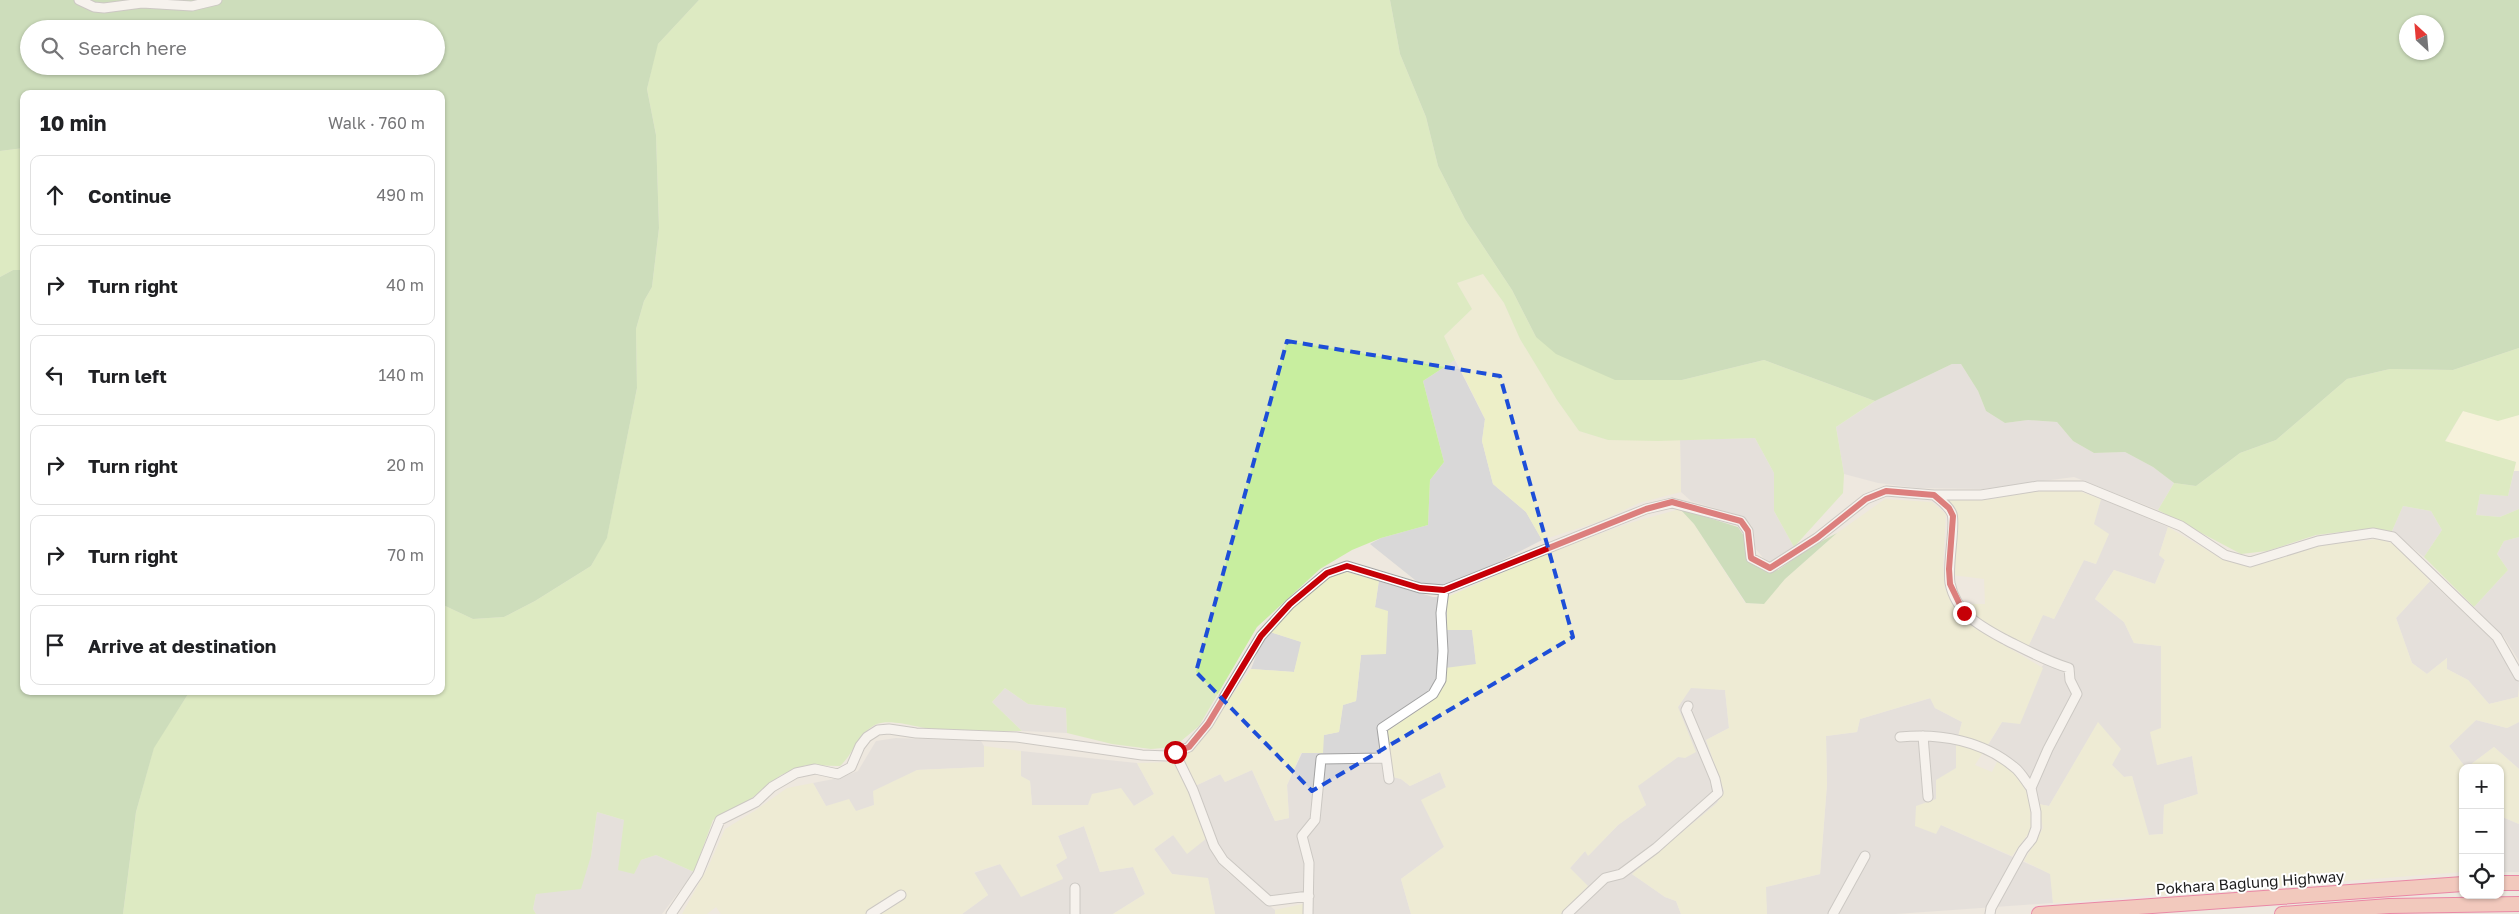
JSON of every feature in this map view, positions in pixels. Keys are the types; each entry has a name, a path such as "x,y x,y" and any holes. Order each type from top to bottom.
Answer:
{"highway":[{"path":"2504,883 2519,883"},
{"name":"Pokhara Baglung Highway","path":"2039,914 2459,884"},
{"path":"2282,914 2389,906 2519,904"}],"street":[{"path":"79,0 94,7 104,8 142,3 192,6 217,0"},
{"path":"671,914 698,874 720,820 756,802 772,787 796,773 815,770 838,774 851,767 860,746 867,737 878,730 889,729 916,734 1016,737 1142,755 1167,756 1189,747 1208,724 1261,636 1290,604 1327,573 1347,566 1420,588 1444,590 1646,509 1672,502 1741,521 1748,531 1751,558 1770,568 1817,538 1866,499 1886,491 1934,495 1981,495 2038,486 2083,486 2181,526 2225,556 2250,562 2318,541 2373,533 2393,537 2497,637 2519,676"},
{"path":"1934,495 1949,508 1953,516 1949,560 1950,584 1964,613 1987,632 2036,657 2069,668 2070,680 2078,694 2048,749 2031,788"},
{"path":"1389,779 1382,728 1433,694 1441,680 1443,651 1441,613 1444,590"},
{"path":"1567,914 1575,904 1606,878 1621,874 1656,848 1718,793 1715,779 1686,710 1688,706"},
{"path":"1923,736 1928,797"},
{"path":"1900,737 1941,737 1989,749 2016,768 2031,788 2036,812 2036,828 2032,839 2023,850 2016,866 1991,908 1990,914"},
{"path":"1175,752 1193,790 1214,846 1223,860 1269,901 1309,896"},
{"path":"1308,914 1309,863 1302,836 1315,820 1321,759 1385,758"},
{"path":"1833,914 1866,856"},
{"path":"1075,888 1075,914"},
{"path":"871,914 901,895"}],"highlighted area":[{"path":"1287,341 1500,376 1573,637 1312,791 1196,672"}],"shaded area":[{"path":"1483,274 1504,303 1520,339 1557,400 1579,431 1608,440 1680,440 1681,492 1639,503 1601,521 1542,540 1526,512 1493,484 1482,441 1485,419 1444,336 1472,309 1457,283"},
{"path":"1455,360 1485,419 1482,441 1493,484 1526,512 1542,540 1493,565 1443,585 1420,584 1370,544 1381,538 1428,525 1430,480 1444,462 1423,381"},
{"path":"1952,364 1961,364 1978,391 1986,411 2005,423 2028,420 2057,422 2073,441 2094,453 2125,452 2153,467 2174,483 2158,510 2074,477 1984,489 1918,488 1878,483 1844,474 1836,427 1875,401"},
{"path":"2463,411 2498,420 2519,415 2519,471 2514,471 2516,462 2445,442"},
{"path":"1755,438 1774,473 1774,511 1794,547 1769,565 1755,548 1752,526 1741,516 1691,501 1681,492 1680,440"},
{"path":"2514,471 2519,471 2519,509 2500,517 2476,515 2480,493 2508,496"},
{"path":"2076,490 2101,499 2094,524 2109,534 2096,564 2084,560 2054,619 2043,615 2028,647 1983,624 1963,604 1985,604 1984,579 1952,575 1956,513 1952,505 1942,499 1993,499 2024,492"},
{"path":"1885,499 1932,502 1946,514 1943,566 1945,588 1965,622 2043,668 2020,724 2002,722 1975,765 1992,772 1999,758 2022,780 2030,803 2031,830 2012,856 1941,825 1936,834 1915,826 1916,806 1936,799 1936,780 1956,768 1956,744 1962,722 1935,708 1930,698 1860,719 1857,732 1826,736 1827,784 1820,874 1766,887 1767,914 1681,914 1676,901 1665,897 1632,874 1717,803 1724,791 1706,740 1729,728 1725,690 1691,688 1678,707 1696,752 1685,758 1678,757 1638,786 1646,805 1618,825 1588,856 1585,851 1570,868 1588,886 1561,914 1411,914 1401,879 1444,847 1421,800 1446,787 1440,772 1410,786 1401,779 1389,776 1386,732 1432,701 1445,685 1445,668 1476,664 1472,630 1447,630 1447,597 1555,550 1633,522 1680,509 1694,524 1745,603 1763,604 1785,579 1837,533"},
{"path":"2101,499 2168,527 2159,555 2165,560 2155,584 2114,570 2095,599 2124,622 2134,643 2161,646 2161,728 2157,765 2192,756 2198,794 2164,805 2163,834 2148,835 2132,776 2124,777 2112,765 2098,723 2049,806 2038,804 2032,783 1988,745 2002,722 2049,657 2028,647 2043,614 2054,619 2084,560 2096,564 2093,524"},
{"path":"2403,506 2431,511 2442,530 2424,557 2392,531"},
{"path":"2168,527 2224,560 2251,565 2300,547 2380,539 2394,544 2430,581 2396,618 2412,663 2427,674 2447,658 2447,669 2468,680 2489,704 2518,697 2519,690 2519,722 2507,728 2476,720 2449,746 2463,764 2459,764 2459,872 2053,903 2050,874 2024,861 2043,828 2038,804 2049,806 2098,722 2121,749 2112,765 2124,777 2132,776 2149,835 2163,834 2164,805 2198,794 2192,756 2157,765 2150,732 2161,728 2161,646 2134,643 2124,622 2095,599 2114,570 2155,584 2165,560 2159,555"},
{"path":"2519,537 2519,661 2504,637 2474,607 2508,570 2497,554 2504,541"},
{"path":"1346,572 1379,580 1375,607 1388,611 1386,654 1361,655 1356,701 1343,705 1339,732 1324,735 1323,753 1301,753 1287,785 1289,818 1275,821 1252,770 1225,782 1220,774 1193,787 1180,756 1197,744 1251,669 1294,672 1301,642 1270,632 1301,598 1333,575"},
{"path":"1379,580 1433,597 1447,597 1472,630 1476,664 1445,685 1432,701 1386,732 1389,776 1401,779 1410,786 1440,772 1446,787 1444,847 1401,879 1411,914 1311,914 1311,892 1281,898 1266,895 1233,868 1217,848 1193,787 1221,774 1225,782 1252,770 1275,821 1289,818 1287,785 1302,753 1324,735 1339,732 1343,705 1356,701 1361,655 1375,607"},
{"path":"2430,581 2497,644 2519,683 2518,697 2489,704 2468,680 2447,669 2447,658 2427,674 2412,663 2396,618"},
{"path":"1270,632 1302,642 1294,672 1251,669 1260,645"},
{"path":"1691,687 1725,690 1729,728 1706,740 1724,791 1717,803 1632,874 1665,897 1676,901 1681,914 1561,914 1569,905 1570,868 1586,850 1589,855 1618,825 1646,805 1637,786 1678,757 1678,707"},
{"path":"1005,688 1028,704 1066,708 1067,733 1022,731 992,702"},
{"path":"1931,698 1935,708 1962,722 1956,744 1956,769 1941,825 2051,874 2053,903 1896,914 1767,914 1765,887 1820,874 1827,784 1826,736 1857,732 1860,719"},
{"path":"2476,720 2507,728 2519,722 2519,769 2494,747 2471,764 2463,764 2449,746"},
{"path":"896,738 981,741 984,746 984,767 917,770 874,805 855,812 826,806 813,783 839,778 858,771 876,741"},
{"path":"984,746 1021,751 1021,776 1030,781 1032,805 1088,805 1092,794 1121,788 1134,806 1154,794 1137,763 1174,762 1198,810 1207,838 1187,854 1173,835 1154,849 1172,874 1208,878 1215,914 1113,914 1145,894 1133,867 1100,872 1084,826 1058,836 1067,858 1056,865 1063,879 1021,897 1000,864 974,872 988,895 962,914 721,914 716,907 707,914 682,914 709,865 725,829 787,788 813,783 826,806 849,799 856,811 874,805 873,791 917,770 984,767"},
{"path":"2494,747 2519,769 2519,824 2504,818 2504,764 2471,764"},
{"path":"1021,751 1137,763 1154,794 1134,806 1032,805 1030,781 1021,777"},
{"path":"597,812 624,820 641,860 656,855 694,872 662,914 536,914 533,909 536,894 591,856"},
{"path":"2504,818 2519,824 2519,872 2504,872"},
{"path":"1084,826 1100,872 1133,867 1145,894 1113,914 962,914 988,895 974,873 1000,864 1063,878 1055,865 1067,858 1058,836"},
{"path":"1173,835 1207,838 1225,870 1275,910 1275,914 1215,914 1208,879 1172,874 1154,849"},
{"path":"1303,904 1303,914 1275,914 1275,910"}],"green space":[{"path":"0,0 699,0 658,44 647,89 656,135 659,228 652,287 644,301 636,329 637,388 607,538 591,566 535,601 504,617 473,619 445,606 445,90 20,90 20,148 0,151"},
{"path":"699,0 1390,0 1400,54 1426,117 1438,166 1465,219 1512,290 1536,337 1682,380 1764,360 1875,401 1836,427 1844,474 1843,493 1794,547 1774,511 1774,473 1755,438 1658,441 1608,440 1579,431 1557,400 1520,339 1504,303 1483,274 1457,283 1472,309 1444,336 1455,360 1423,381 1444,462 1430,480 1428,525 1381,538 1352,550 1320,569 1257,627 1199,726 1174,747 1151,749 1112,744 1067,733 1066,708 1028,704 1005,688 992,702 1022,731 955,731 928,729 886,722 877,724 865,732 840,766 806,765 781,775 748,801 713,820 694,872 656,855 641,860 634,874 618,870 624,820 597,812 591,856 581,889 536,894 533,909 536,914 123,914 136,812 154,747 187,695 445,695 445,606 473,619 504,617 535,601 591,566 607,537 637,388 636,329 644,301 652,287 659,228 656,135 647,89 657,45"},
{"path":"1390,0 2519,0 2519,348 2453,370 2390,369 2347,379 2276,440 2240,453 2196,486 2174,483 2153,467 2125,452 2094,453 2073,441 2057,422 2028,420 2005,423 1986,411 1978,391 1961,364 1952,364 1875,401 1764,360 1682,380 1615,380 1556,354 1536,337 1512,290 1465,219 1438,166 1426,117 1400,54"},
{"path":"20,148 20,270 13,270 0,277 0,151"},
{"path":"13,270 20,270 20,695 187,695 154,748 136,812 123,914 0,914 0,277"},
{"path":"2519,348 2519,415 2498,421 2463,411 2445,441 2516,462 2508,496 2480,494 2476,515 2500,517 2519,509 2519,537 2504,541 2497,554 2508,570 2474,607 2424,557 2442,530 2431,511 2403,506 2392,531 2365,529 2316,535 2267,551 2241,554 2158,510 2174,483 2196,486 2240,453 2276,440 2347,379 2390,369 2453,370"},
{"path":"1680,509 1738,527 1746,539 1747,555 1767,571 1778,570 1809,548 1837,533 1785,579 1764,604 1746,603 1694,524"}],"route":[{"path":"1175,752 1189,747 1208,724 1261,636 1290,604 1327,573 1347,566 1420,588 1444,590 1646,509 1672,502 1741,521 1748,531 1751,558 1770,568 1817,538 1866,499 1886,491 1934,495 1949,508 1953,516 1950,543 1950,584 1964,613"}]}
